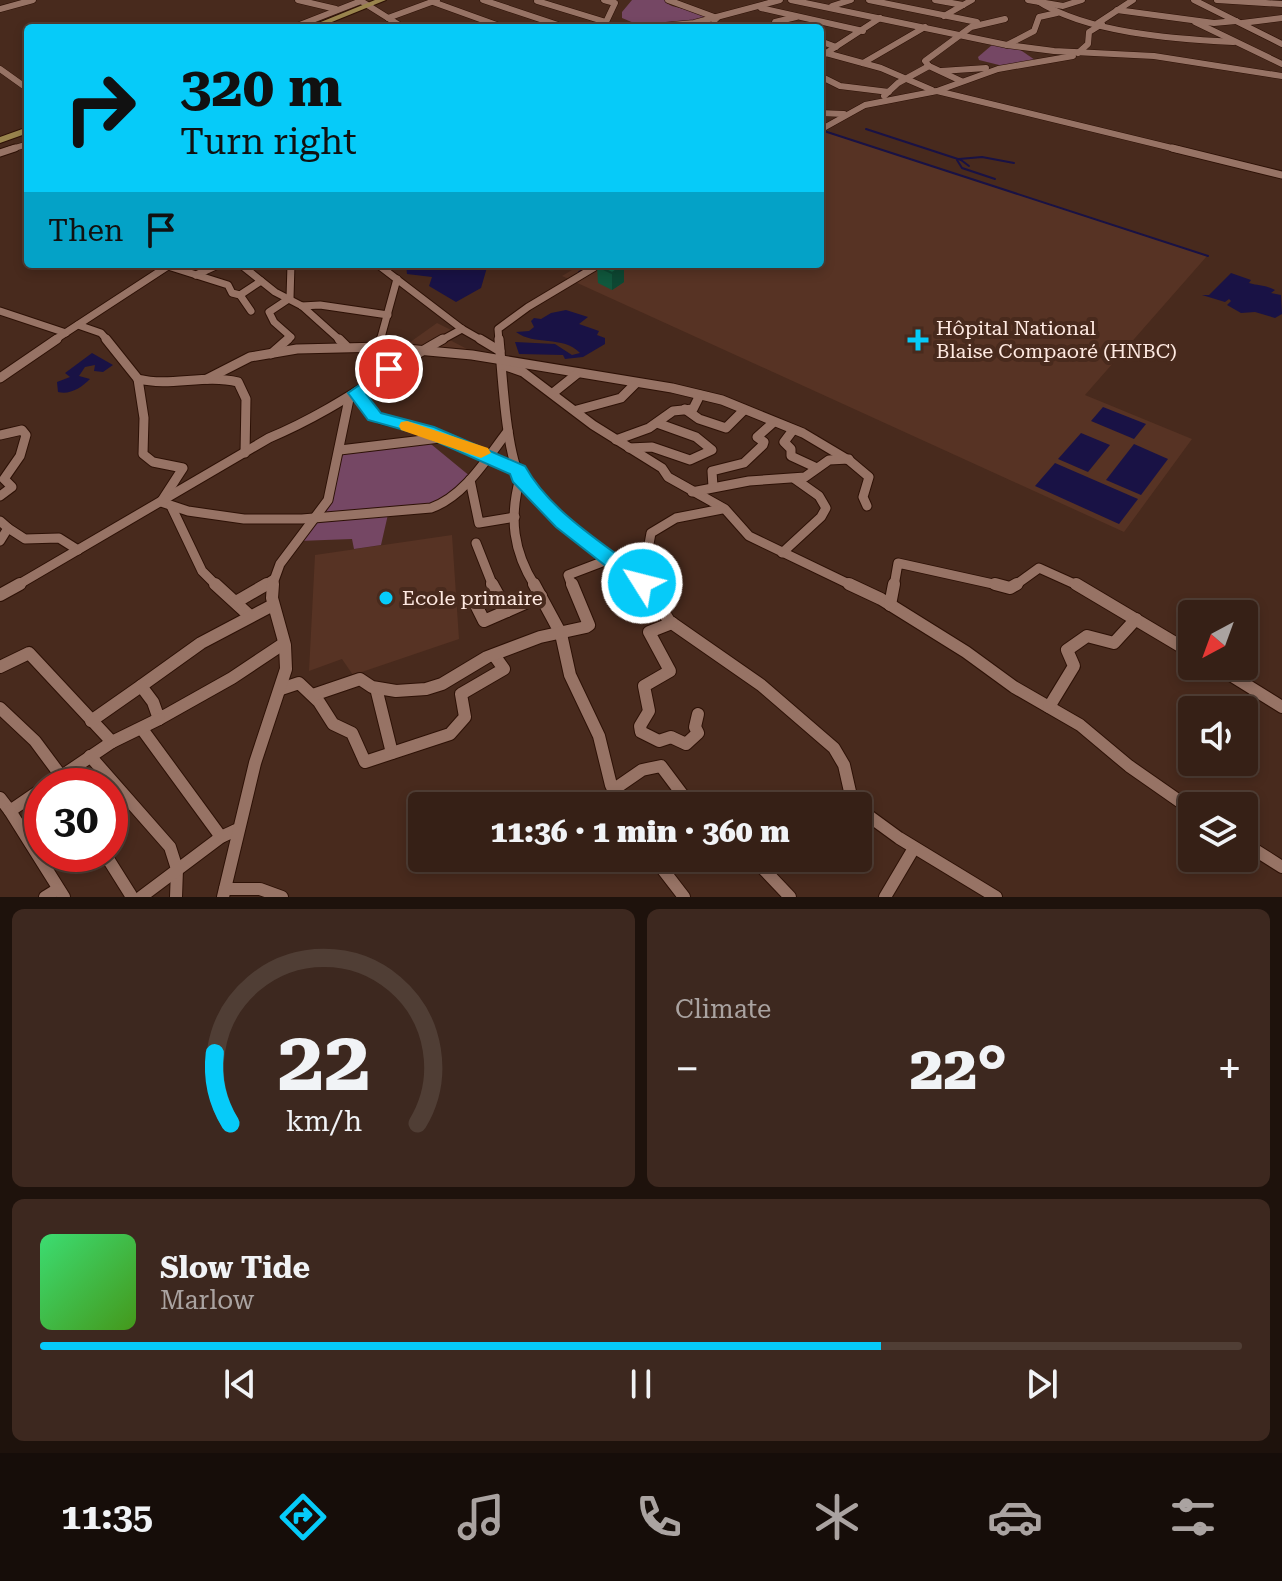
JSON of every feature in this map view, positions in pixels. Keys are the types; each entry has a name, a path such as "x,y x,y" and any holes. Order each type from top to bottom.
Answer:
{"main road":[{"path":"318,24 362,3 382,0"},
{"path":"327,24 362,3 390,0"},
{"path":"0,142 24,133"}],"street":[{"path":"0,9 33,0"},
{"path":"298,0 339,9"},
{"path":"483,0 555,24"},
{"path":"604,0 615,3 605,24"},
{"path":"668,0 716,18"},
{"path":"669,24 716,18 780,0"},
{"path":"791,0 1007,45 1077,53 1154,56 1282,76"},
{"path":"832,7 851,0"},
{"path":"869,0 977,22 1005,19"},
{"path":"935,0 963,5"},
{"path":"944,16 972,0"},
{"path":"1028,0 1071,6 1082,0"},
{"path":"824,128 846,114 876,102 936,91 998,69 1077,53 1088,44 1089,32 1133,0"},
{"path":"1194,0 1282,44"},
{"path":"1217,0 1282,4"},
{"path":"388,18 435,1 495,24"},
{"path":"537,1 602,24"},
{"path":"1036,1 1060,12 1135,31 1202,42 1233,42"},
{"path":"302,24 362,3 398,24"},
{"path":"757,8 863,31"},
{"path":"1117,10 1220,24"},
{"path":"1007,45 1034,31 1039,17 1060,12"},
{"path":"779,24 775,22 800,16"},
{"path":"1151,21 1159,16"},
{"path":"715,24 716,18"},
{"path":"824,54 880,18"},
{"path":"1204,27 1282,18"},
{"path":"1190,20 1282,64"},
{"path":"961,81 929,66 925,61 977,22"},
{"path":"1135,31 1143,26"},
{"path":"863,63 925,27"},
{"path":"824,42 836,47"},
{"path":"824,55 863,63 936,91 1282,175"},
{"path":"876,102 907,78 929,66"},
{"path":"0,69 24,86"},
{"path":"940,72 998,69"},
{"path":"824,79 850,89 889,92"},
{"path":"824,113 846,114"},
{"path":"0,153 24,145"},
{"path":"0,378 145,277 163,268"},
{"path":"177,268 228,285 251,311"},
{"path":"196,275 211,268"},
{"path":"245,268 302,306 346,346"},
{"path":"290,298 291,268"},
{"path":"382,268 501,359 616,440 662,468 668,477 725,509 749,536 890,605 1094,734 1129,766 1178,800"},
{"path":"593,268 504,322 497,333 508,431 519,474 515,541 520,562 561,634 570,675 599,736 613,790 656,765 661,766 680,792"},
{"path":"376,377 378,349 397,279"},
{"path":"240,295 261,281"},
{"path":"271,354 291,337 274,322 269,312 290,298"},
{"path":"302,306 320,305 388,315"},
{"path":"0,311 66,333"},
{"path":"78,325 101,333 138,379 144,418 143,454 153,462 183,468 166,504"},
{"path":"2,590 166,504 269,438 313,420 353,396 376,377 462,329"},
{"path":"207,379 249,357 346,346 501,359 700,395 793,430 849,459 869,477 863,497 867,506"},
{"path":"553,393 578,373"},
{"path":"138,379 167,383 230,379 243,388 246,416 241,430 245,453"},
{"path":"577,410 621,398 636,383"},
{"path":"616,440 657,423 673,411 695,407 700,395"},
{"path":"353,396 380,419 445,438 489,456 519,474 563,522 642,583 672,623 761,685 834,748 844,765 851,796 862,811 914,848 996,897"},
{"path":"282,897 260,889 224,893 236,830 286,670 273,605 274,579 288,553 329,498 340,450 341,430 353,396"},
{"path":"685,409 699,419 726,428 744,410"},
{"path":"713,487 712,471 744,463 763,445 764,442 757,437 774,422"},
{"path":"629,448 638,445 670,450 690,460 712,450 696,437 657,423"},
{"path":"0,435 22,430 26,435 20,456 4,479 12,487 0,496"},
{"path":"793,430 784,442 791,450 791,456 817,468"},
{"path":"166,504 228,516 316,519 437,506 470,480 508,431"},
{"path":"340,450 417,438 445,438"},
{"path":"692,492 749,481 795,479 829,460 849,459"},
{"path":"782,553 821,517 826,508 819,496 795,479"},
{"path":"470,480 479,523 515,517"},
{"path":"166,504 202,571 250,616"},
{"path":"642,583 651,533 661,524 692,512 725,509"},
{"path":"0,541 4,525 25,539 59,538 78,550"},
{"path":"476,543 490,580 507,611"},
{"path":"313,695 359,679 376,688 396,691 426,689 442,684 494,655 540,637 589,625 568,575 610,559"},
{"path":"890,605 898,563 969,576 1010,588 1039,568 1075,583 1178,644"},
{"path":"236,602 274,579"},
{"path":"474,601 483,621 541,596"},
{"path":"91,721 201,643 273,605"},
{"path":"1049,707 1074,666 1067,650 1095,635 1114,643 1136,619"},
{"path":"672,623 649,632 670,671 644,686 649,711 640,726 641,732 659,741 671,737 686,744 698,733 695,727 698,714"},
{"path":"73,768 112,742 142,729 224,683 283,644"},
{"path":"0,667 29,653 112,742"},
{"path":"281,689 299,683 313,695 333,724 352,733 362,760 369,761 454,730 465,717 461,694 504,669 494,655"},
{"path":"1239,680 1282,707"},
{"path":"141,686 153,702 159,719"},
{"path":"376,688 392,753"},
{"path":"0,708 35,741 45,768"},
{"path":"142,729 221,837"},
{"path":"90,756 170,847 177,869 176,897"},
{"path":"0,798 61,893 45,897"},
{"path":"10,811 24,802"},
{"path":"141,897 221,837 236,830"},
{"path":"885,897 914,848"},
{"path":"1258,852 1282,867"},
{"path":"116,872 132,897"},
{"path":"665,872 684,897"},
{"path":"766,872 790,897"}],"shaded area":[{"path":"632,0 666,0 672,6 715,17 672,24 648,24 622,18 622,12"},
{"path":"992,45 1019,49 1038,62 1007,67 979,60 978,57"},
{"name":"Hôpital National Blaise Compaoré (HNBC)","path":"824,131 1207,256 1085,395 1192,439 1124,532 562,276 575,268 824,268"},
{"path":"406,268 487,268 481,288 456,302 429,286 432,277 407,274"},
{"path":"1231,273 1251,280 1249,283 1275,290 1271,293 1281,295 1282,314 1275,318 1255,312 1241,313 1227,305 1231,301 1229,299 1225,302 1202,295 1209,295"},
{"path":"566,310 588,317 579,324 599,331 597,335 605,338 605,344 583,357 565,359 563,355 519,354 515,342 555,344 572,355 580,353 565,344 531,339 516,332 529,331 534,327 531,321 534,318 541,319"},
{"path":"437,323 457,333 448,339 467,349 459,353 425,352 389,370 376,366 389,350 399,350"},
{"path":"92,353 113,365 103,372 94,371 95,365 85,367 79,376 90,379 87,382 71,392 58,392 57,382 70,377 65,373"},
{"path":"1103,407 1146,424 1134,439 1091,421"},
{"path":"1081,433 1110,445 1088,472 1058,459"},
{"path":"426,440 471,477 449,500 389,510 381,545 354,549 352,539 298,541 329,503 342,451"},
{"path":"1134,444 1168,459 1141,495 1106,480"},
{"path":"1055,463 1138,499 1119,524 1035,486"},
{"path":"452,535 459,639 353,675 342,659 309,671 315,555"}],"building":[{"path":"601,268 620,268 612,273"}],"waterway":[{"path":"866,129 961,160 969,166"},
{"path":"824,131 1208,256"},
{"path":"959,159 982,157 1014,163"},
{"path":"957,160 962,168 995,179"},
{"path":"579,272 586,268"}],"slow traffic":[{"path":"407,426 428,431 481,453"}],"place":[{"name":"Hôpital National Blaise Compaoré (HNBC)","path":"918,340"},
{"name":"Ecole primaire","path":"386,598"}],"route":[{"path":"389,369 357,393 374,416 428,431 519,471 520,478 563,522 642,583"}]}
